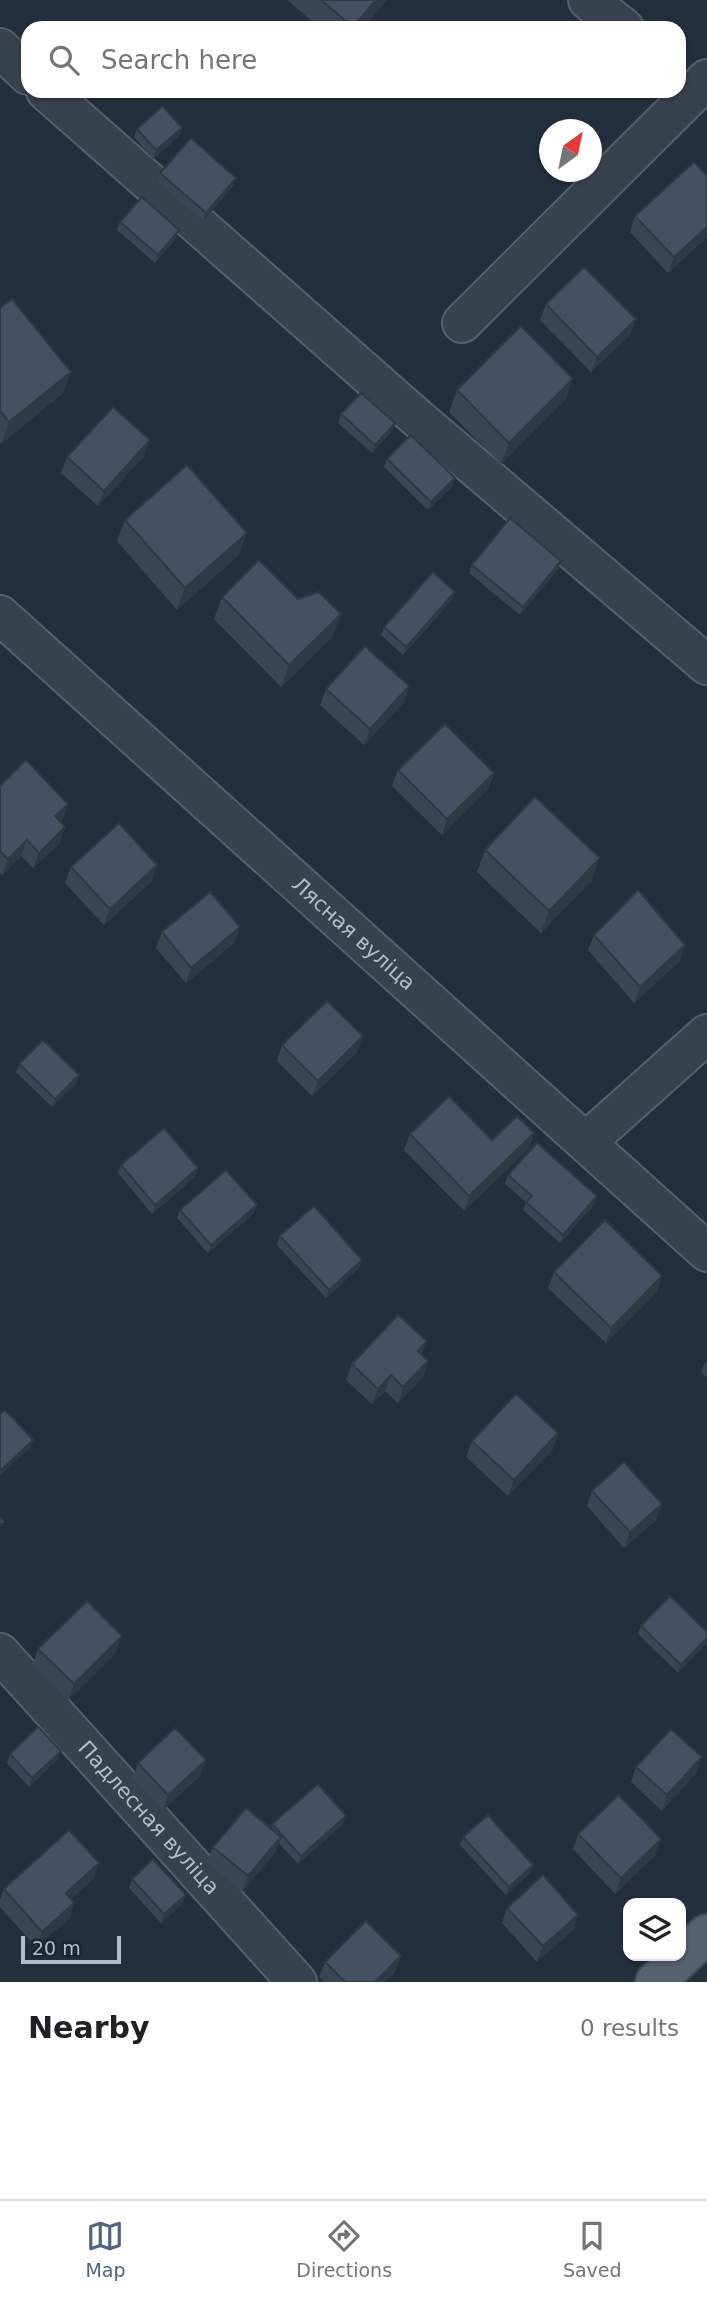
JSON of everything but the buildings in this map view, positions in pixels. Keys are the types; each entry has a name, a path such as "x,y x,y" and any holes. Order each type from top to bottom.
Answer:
{"main road":[{"path":"655,1982 707,1934"}],"street":[{"path":"589,0 615,21"},
{"path":"0,48 21,68"},
{"path":"54,98 416,417 707,665"},
{"path":"461,323 683,98"},
{"name":"Лясная вуліца","path":"0,615 707,1252"},
{"path":"586,1142 707,1034"},
{"name":"Падлесная вуліца","path":"0,1653 297,1982"}]}
